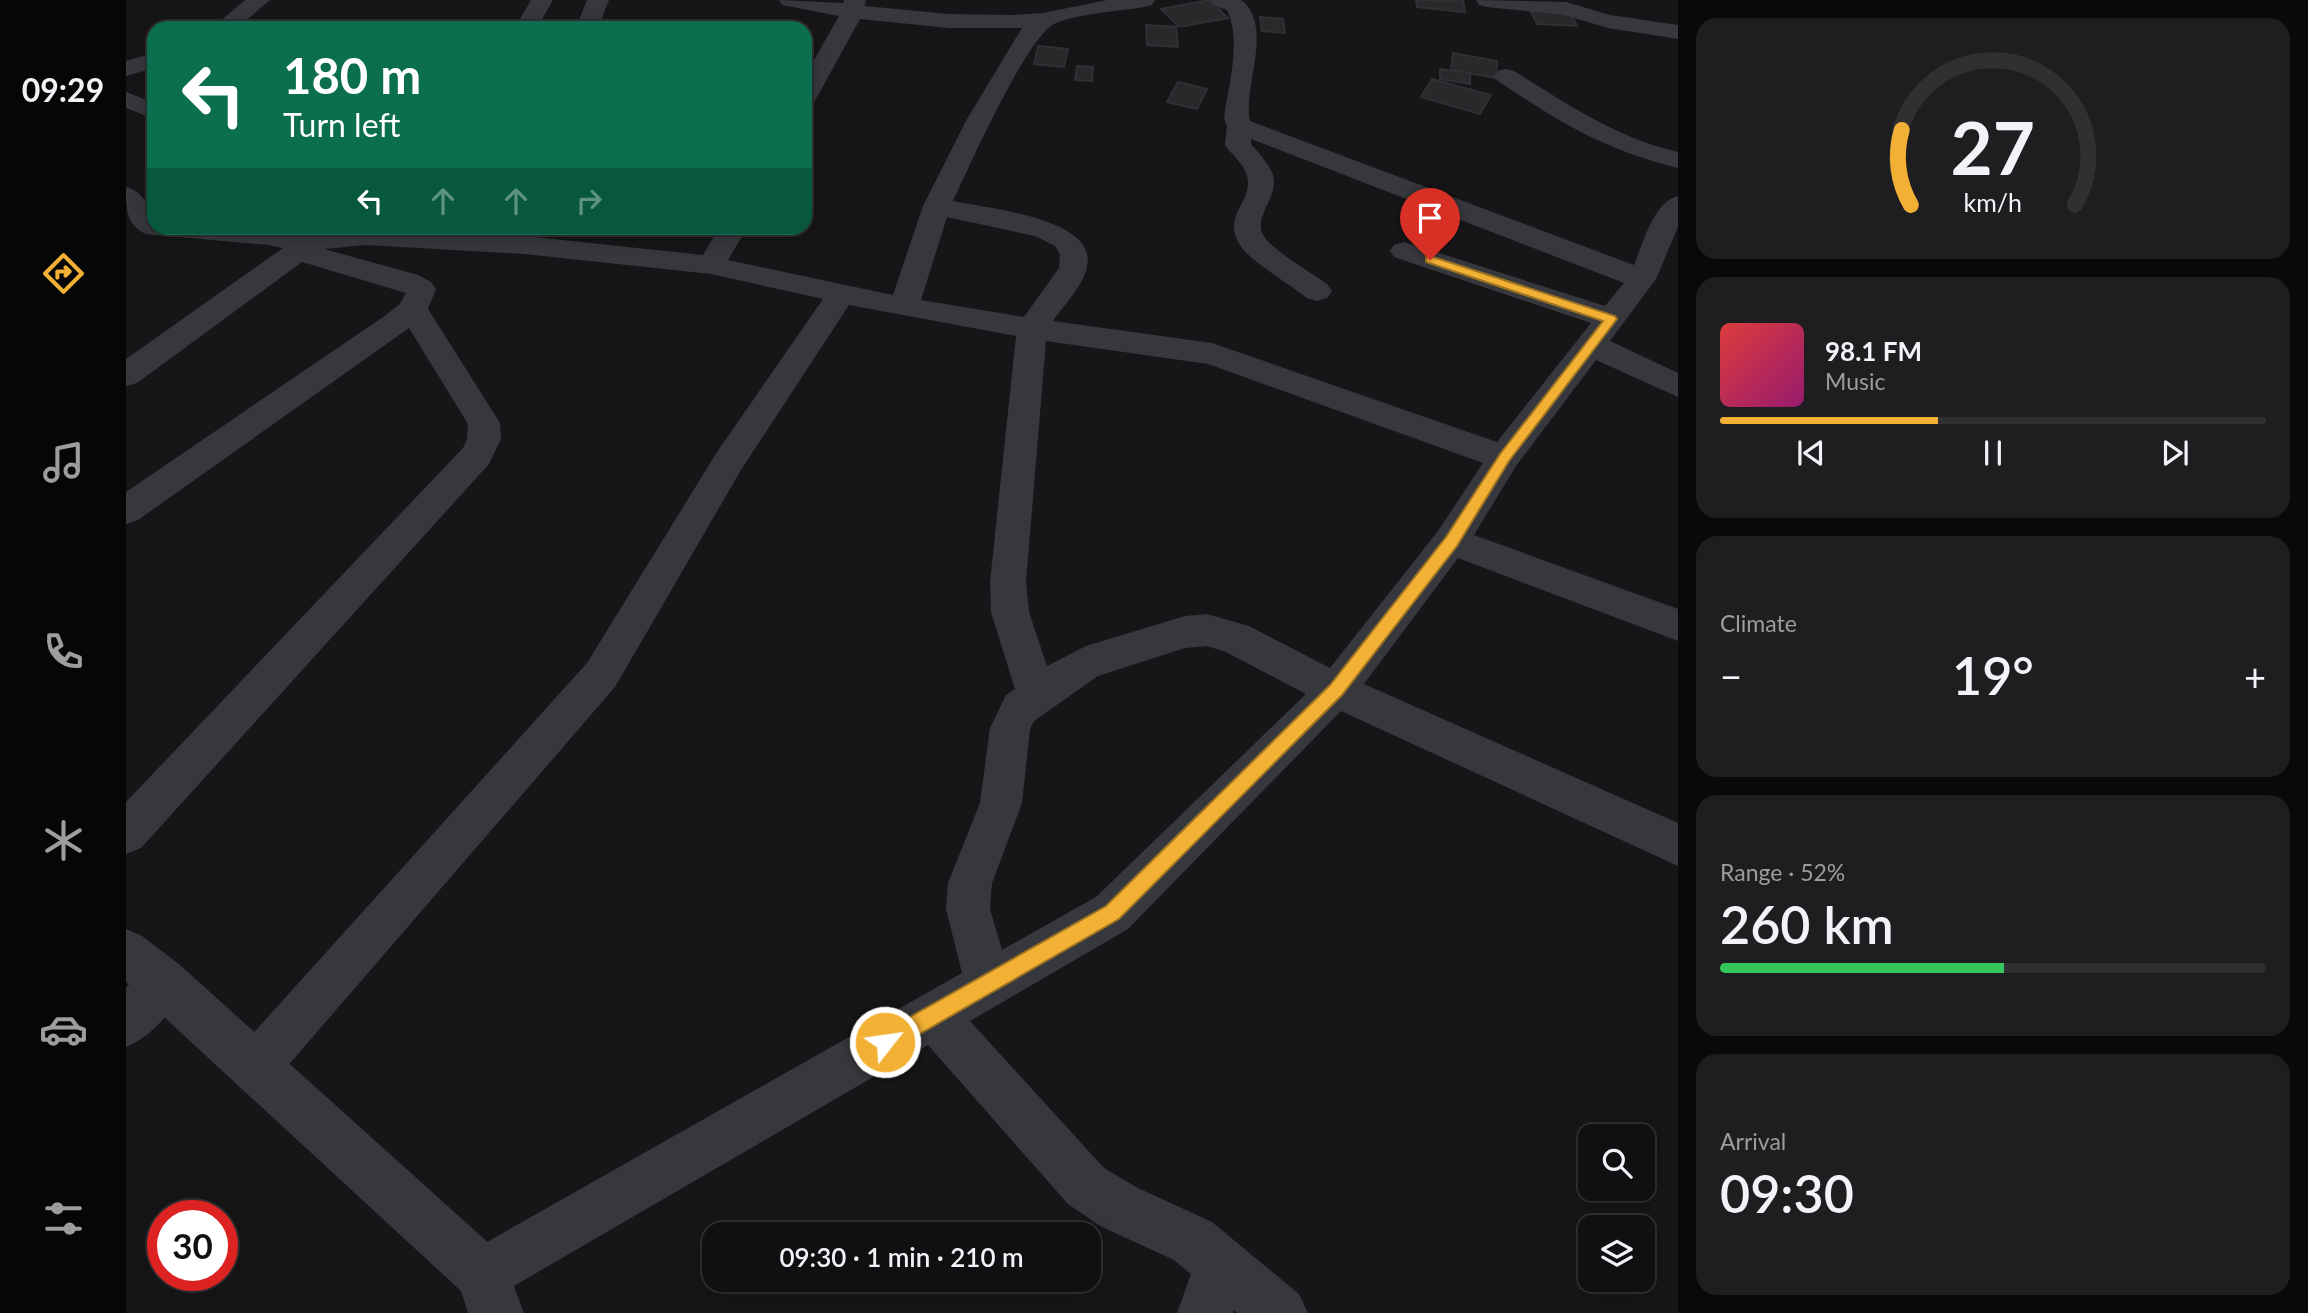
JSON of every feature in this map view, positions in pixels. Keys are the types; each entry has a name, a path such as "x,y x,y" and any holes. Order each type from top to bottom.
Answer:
{"street":[{"path":"232,21 259,0"},
{"path":"530,21 542,0"},
{"path":"590,21 598,0"},
{"path":"790,0 1006,23 1045,20 1144,0"},
{"path":"1222,0 1236,6 1242,19 1243,59 1236,118 1240,126 1238,145 1261,176 1261,184 1247,223 1248,234 1254,244 1317,291"},
{"path":"1487,0 1566,9 1608,21 1678,33"},
{"path":"812,84 853,6"},
{"path":"904,307 937,206 979,118 1030,33 1045,20"},
{"path":"126,69 147,62"},
{"path":"1506,76 1598,135 1631,149 1678,160"},
{"path":"126,99 147,109"},
{"path":"1240,126 1642,279"},
{"path":"126,195 147,224"},
{"path":"126,951 256,1066 489,1294 933,1015 1112,913 1336,690 1451,541 1504,457 1642,279 1669,216 1678,204"},
{"path":"937,206 1027,225 1066,240 1074,254 1073,268 1032,328 1008,582 1010,611 1037,695"},
{"path":"255,235 309,242 366,236 524,245 712,265 904,307 1212,354 1504,457"},
{"path":"712,265 729,235"},
{"path":"126,510 412,309 421,299 421,289 408,282 309,242"},
{"path":"126,375 309,242"},
{"path":"1404,251 1601,332 1678,386"},
{"path":"256,1066 601,675 730,461 841,294"},
{"path":"126,833 477,455 484,439 484,423 412,309"},
{"path":"1451,541 1678,625"},
{"path":"988,984 968,909 970,883 1001,803 1010,728 1020,708 1086,663 1185,632 1207,630 1236,638 1336,690 1678,845"},
{"path":"126,1023 163,982"},
{"path":"933,1015 1086,1186 1119,1207 1193,1241 1280,1313"},
{"path":"1205,1313 1222,1263"}],"building":[{"path":"1210,0 1228,18 1179,27 1161,9"},
{"path":"1416,0 1463,0 1465,12 1417,7"},
{"path":"1530,9 1570,12 1577,26 1537,24"},
{"path":"1260,17 1283,19 1285,33 1262,31"},
{"path":"1146,25 1176,27 1178,47 1147,45"},
{"path":"1038,46 1068,49 1064,67 1034,64"},
{"path":"1453,53 1497,61 1496,78 1451,70"},
{"path":"1077,66 1093,67 1092,81 1075,80"},
{"path":"1440,69 1470,73 1470,84 1440,79"},
{"path":"1432,79 1491,95 1480,114 1421,97"},
{"path":"1178,82 1207,89 1197,109 1167,102"}],"route":[{"path":"885,1042 1112,913 1336,690 1451,541 1504,457 1611,319 1430,260"}]}
